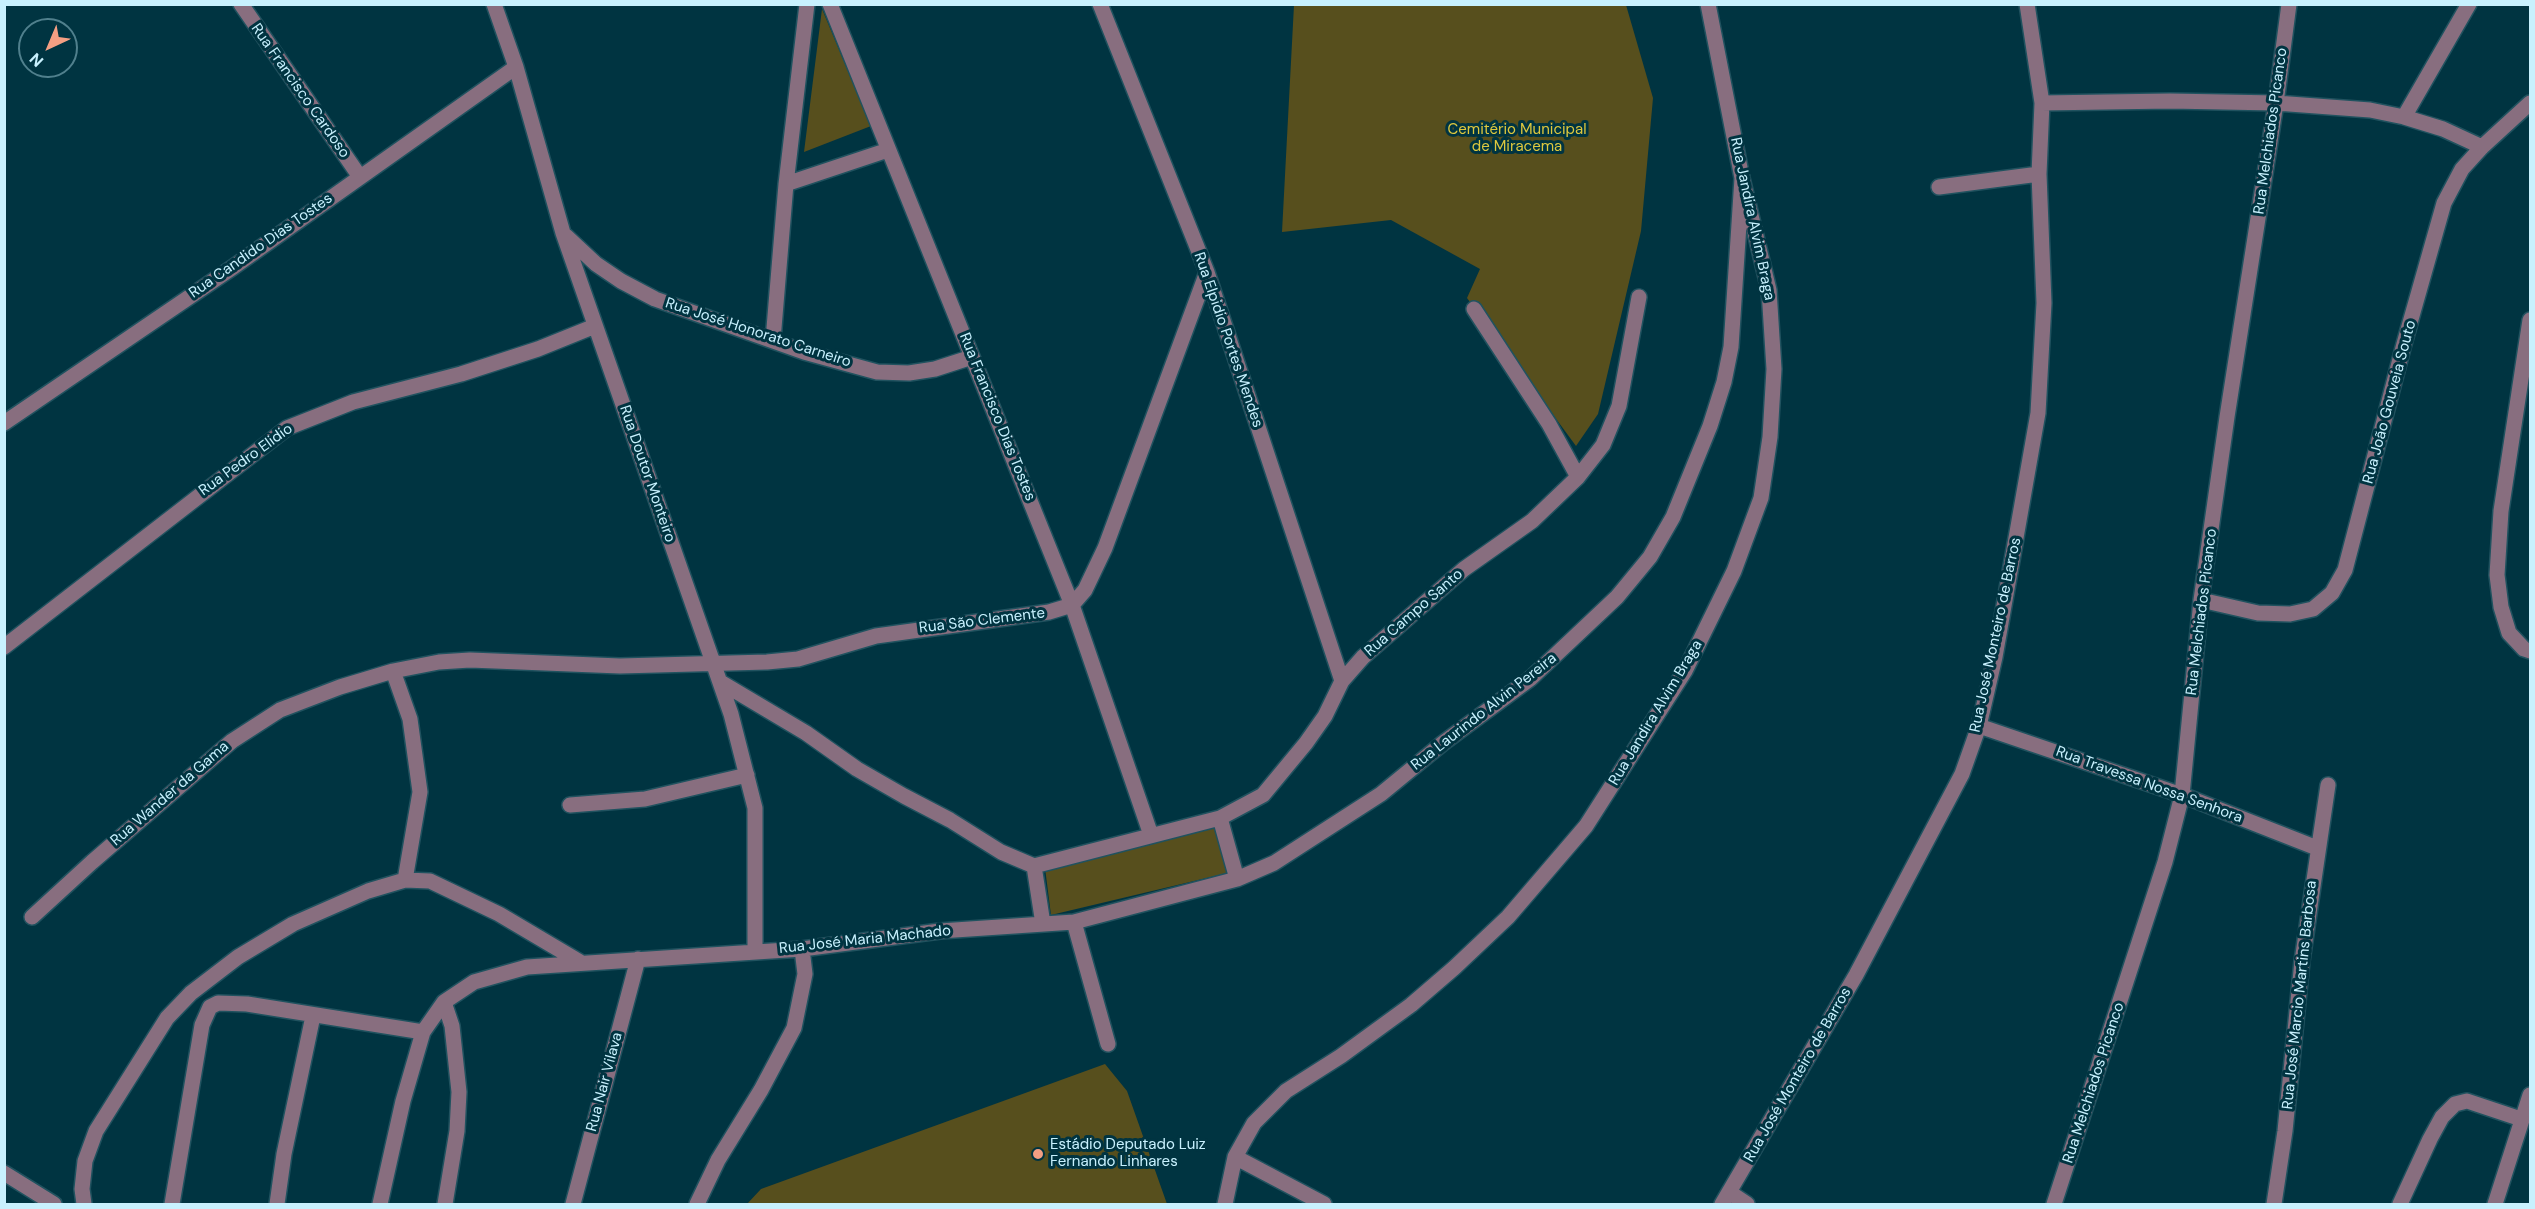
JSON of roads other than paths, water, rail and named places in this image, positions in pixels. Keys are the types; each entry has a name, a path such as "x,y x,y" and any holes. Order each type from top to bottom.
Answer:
{"street":[{"name":"Rua Francisco Cardoso","path":"241,4 360,177"},
{"name":"Rua Doutor Monteiro","path":"494,4 516,67 563,233 722,683 755,808 755,950"},
{"path":"773,340 786,184 807,4"},
{"name":"Rua Francisco Dias Tostes","path":"830,4 1072,605 1151,835"},
{"name":"Rua Elpidio Portes Mendes","path":"1100,4 1207,272 1342,681"},
{"name":"Rua Jandira Alvim Braga","path":"1225,1204 1235,1157 1254,1123 1286,1090 1341,1056 1411,1005 1508,917 1586,826 1685,671 1734,571 1761,498 1770,437 1774,369 1769,290 1742,178 1708,4"},
{"name":"Rua José Monteiro de Barros","path":"1726,1198 1862,965 1962,774 1979,726 1995,657 2038,413 2044,303 2039,174 2042,103 2027,4"},
{"name":"Rua Melchiados Picanco","path":"2054,1204 2165,862 2182,795 2201,600 2289,4"},
{"path":"2404,117 2469,4"},
{"name":"Rua Candido Dias Tostes","path":"4,423 516,67"},
{"path":"2042,103 2170,101 2276,103 2370,111 2404,117 2443,129 2482,147"},
{"name":"Rua João Gouveia Souto","path":"2201,600 2258,613 2290,614 2313,609 2332,593 2345,570 2404,344 2444,203 2462,170 2482,147 2530,103"},
{"path":"786,184 888,150"},
{"path":"1939,187 2039,174"},
{"name":"Rua Laurindo Alvin Pereira","path":"1237,879 1274,863 1372,800 1530,679 1610,604 1650,557 1673,517 1710,426 1724,382 1731,347 1742,178"},
{"name":"Rua José Honorato Carneiro","path":"563,233 596,264 621,281 655,299 804,352 877,372 909,373 935,369 972,357"},
{"path":"1072,605 1085,590 1105,548 1207,272"},
{"name":"Rua Campo Santo","path":"1034,866 1220,818 1263,795 1285,770 1325,716 1342,681 1386,634 1464,569 1532,521 1578,477 1603,445 1618,406 1639,297"},
{"path":"1474,309 1542,414 1578,477"},
{"path":"2530,320 2500,511 2497,575 2501,607 2509,633 2524,649 2530,651"},
{"name":"Rua Pedro Elidio","path":"4,647 287,428 353,402 461,374 538,349 596,326"},
{"name":"Rua São Clemente","path":"715,662 767,663 798,659 876,636 1049,612 1072,605"},
{"name":"Rua Wander da Gama","path":"32,917 232,741 280,710 340,687 393,671 439,662 470,660 620,666 686,666 715,662"},
{"path":"393,671 410,719 420,792 405,880"},
{"path":"722,683 806,733 857,769 950,820 1001,852 1034,866 1043,924"},
{"name":"Rua Travessa Nossa Senhora","path":"1979,726 2182,795 2317,848"},
{"path":"570,805 645,799 747,775"},
{"name":"Rua José Marcio Martins Barbosa","path":"2274,1204 2285,1131 2302,961 2328,785"},
{"path":"1220,818 1237,879"},
{"name":"Rua José Maria Machado","path":"450,997 490,976 527,967 755,950 802,949 940,931 1074,922 1237,879"},
{"path":"84,1204 82,1189 85,1161 96,1131 167,1018 191,993 237,957 293,924 368,891 405,880 430,881 457,892 580,962"},
{"path":"1074,922 1108,1044"},
{"path":"697,1204 718,1160 761,1090 794,1028 806,974 802,949"},
{"name":"Rua Nair Vilava","path":"573,1204 638,960"},
{"path":"380,1204 403,1101 423,1032 450,997"},
{"path":"445,1204 457,1131 459,1092 450,997"},
{"path":"172,1204 202,1025 210,1008 218,1003 247,1004 423,1032"},
{"path":"277,1204 284,1154 313,1016"},
{"path":"2495,1204 2530,1095"},
{"path":"2400,1204 2442,1117 2455,1104 2467,1101 2521,1119"},
{"path":"1235,1157 1324,1204"},
{"path":"4,1173 54,1204"},
{"path":"1726,1198 1747,1204"}],"place":[{"name":"Estádio Deputado Luiz Fernando Linhares","path":"1038,1154"}],"park label":[{"name":"Cemitério Municipal de Miracema","path":"1517,138"}]}
